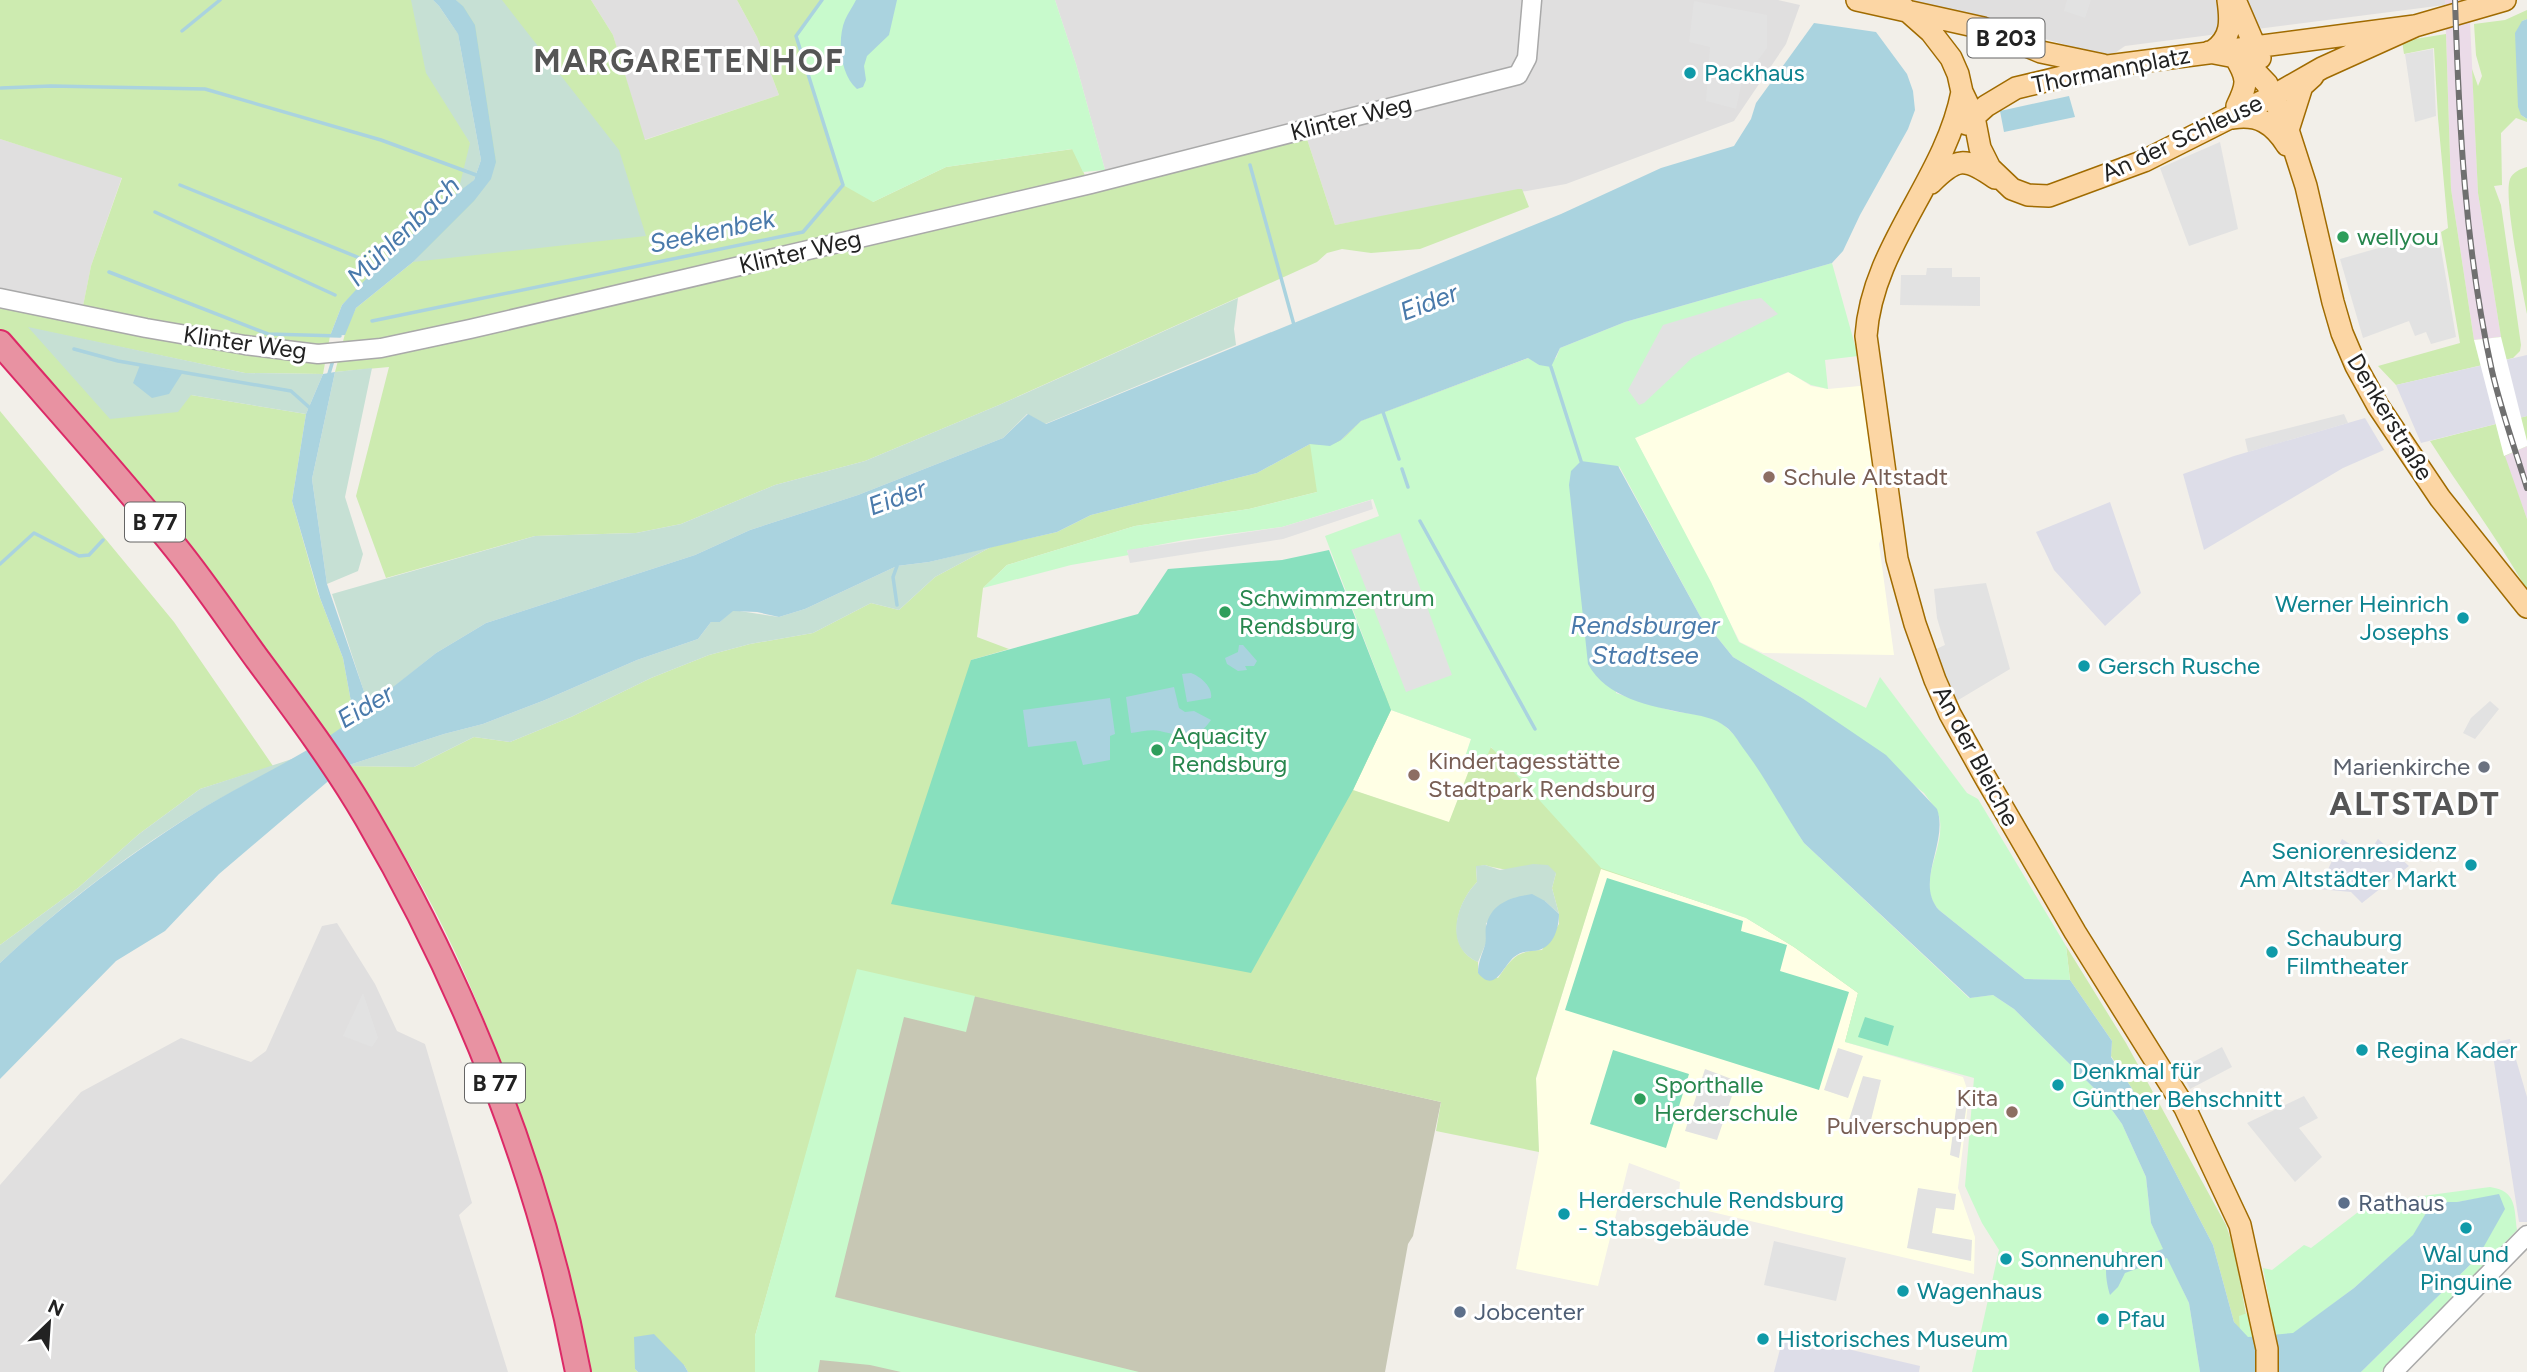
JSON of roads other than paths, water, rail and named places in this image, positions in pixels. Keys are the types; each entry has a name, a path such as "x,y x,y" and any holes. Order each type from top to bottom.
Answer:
{"highway":[{"name":"B 77","path":"0,343 170,541 408,890 478,1039 532,1192 554,1268 578,1372"},
{"name":"B 77","path":"0,363 167,561 289,715"},
{"name":"B 77","path":"358,819 466,1046 495,1124 542,1279 562,1372"}],"main road":[{"name":"B 203","path":"1857,0 1983,27 2041,52 2108,66"},
{"path":"2211,52 2224,42 2230,29 2228,0"},
{"path":"2235,0 2273,96"},
{"name":"B 203","path":"2257,57 2415,26 2505,0"},
{"name":"B 203","path":"1905,9 1931,33 1951,58 1962,92 1974,117 1980,148 1990,168 2012,189"},
{"name":"B 203","path":"2273,96 2322,68 2415,26"},
{"path":"2211,52 2235,57 2257,57"},
{"name":"Thormannplatz","path":"1974,117 2016,88 2108,66 2211,52 2257,57"},
{"path":"2230,113 2245,89 2246,77 2235,57"},
{"path":"2230,113 2249,91 2257,57"},
{"path":"2288,130 2302,86 2322,68"},
{"path":"1948,139 1958,114 1962,92"},
{"name":"An der Schleuse","path":"2012,189 2028,195 2049,197 2144,161 2230,113 2273,96"},
{"name":"Denkerstraße","path":"2273,96 2288,130 2314,214 2333,302 2356,366 2378,406 2440,498 2527,607"},
{"path":"2230,113 2267,122 2281,136 2298,163"},
{"name":"An der Bleiche","path":"1974,117 1948,139 1888,253 1867,313 1866,336 1897,559 1922,646 1950,714 2075,932 2185,1108 2239,1225 2267,1349 2267,1372"},
{"path":"1923,191 1948,166 1956,163 1967,163 1981,168 2012,189"}],"street":[{"name":"Klinter Weg","path":"0,298 245,345 318,354 381,348 1080,187 1518,75 1527,58 1532,0"},
{"path":"2393,1372 2527,1235"}],"water":[{"path":"433,0 456,0 475,25 496,162 491,179 474,201 413,262 356,308 345,335 330,336 342,305 377,267 474,180 481,160 458,34"},
{"path":"856,0 897,0 889,35 867,56 864,66 866,80 863,87 857,89 847,75 841,46 845,20"},
{"path":"2527,19 2527,119 2521,115 2518,107 2515,33 2522,21"},
{"name":"Eider","path":"1814,23 1876,32 1907,74 1913,91 1915,110 1908,129 1843,251 1832,263 1625,322 1560,348 1551,367 1539,365 1528,358 1361,421 1341,440 1330,446 1310,444 1257,473 1091,515 1057,532 929,562 897,566 805,609 779,617 757,612 733,611 720,622 711,622 698,639 637,660 483,724 346,766 219,874 165,931 116,961 0,1079 0,963 74,899 153,840 208,805 319,743 354,718 343,658 320,598 292,501 306,414 323,374 335,372 312,479 327,584 369,706 436,653 486,623 695,555 750,530 858,495 1003,438 1028,414 1046,424 1561,214 1661,168 1734,146 1751,119 1756,103"},
{"path":"2069,96 2075,117 2004,132 2000,111"},
{"path":"140,365 183,372 169,394 152,398 133,383"},
{"name":"Rendsburger Stadtsee","path":"1581,461 1618,466 1700,616 1733,657 1802,698 1886,755 1937,809 1939,835 1930,887 1932,899 1939,910 2025,979 2070,980 2112,1041 2111,1057 2131,1087 2213,1245 2234,1322 2248,1337 2293,1333 2354,1288 2413,1235 2429,1208 2439,1202 2457,1202 2499,1194 2505,1209 2478,1257 2361,1372 2200,1372 2189,1303 2167,1258 2125,1273 2118,1287 2110,1295 2106,1267 2111,1255 2125,1252 2142,1256 2163,1249 2151,1223 2146,1177 2122,1124 2102,1096 2014,1009 1993,995 1970,998 1804,843 1729,729 1707,717 1630,699 1606,685 1588,664 1569,485 1571,471"},
{"path":"1239,645 1243,645 1257,661 1254,666 1245,666 1247,670 1238,671 1227,664 1225,658 1238,652"},
{"path":"1191,673 1206,683 1211,698 1187,702 1182,674"},
{"path":"1174,687 1179,708 1185,712 1194,711 1211,720 1205,727 1188,736 1157,730 1131,733 1126,697"},
{"path":"1110,698 1115,734 1110,736 1110,760 1083,765 1076,741 1028,747 1023,710"},
{"path":"1532,894 1545,901 1559,914 1557,930 1552,940 1544,948 1517,955 1494,980 1484,979 1478,969 1490,916 1499,905"},
{"path":"654,1334 688,1372 638,1372 635,1369 634,1337"}],"waterway":[{"path":"182,31 220,0"},
{"name":"Seekenbek","path":"372,321 803,232 843,185 796,36 822,0"},
{"path":"1,88 51,86 205,89 381,140 479,176"},
{"path":"1250,165 1294,325"},
{"path":"180,185 367,261"},
{"path":"155,212 335,295"},
{"path":"109,272 268,334 340,336"},
{"path":"74,349 118,361 291,391 310,408"},
{"name":"Mühlenbach","path":"328,377 334,357"},
{"path":"1551,367 1581,461"},
{"path":"1383,412 1399,459"},
{"path":"1402,469 1408,487"},
{"path":"1420,521 1535,729"},
{"path":"0,564 34,533 79,556 89,555 103,540"},
{"path":"897,566 893,577 897,605"}],"railway":[{"path":"2455,0 2461,140 2475,279 2496,386 2527,488"}],"place":[{"name":"Packhaus","path":"1690,73"},
{"name":"wellyou","path":"2343,237"},
{"name":"Schule Altstadt","path":"1769,477"},
{"name":"Schwimmzentrum Rendsburg","path":"1225,612"},
{"name":"Werner Heinrich Josephs","path":"2463,618"},
{"name":"Gersch Rusche","path":"2084,666"},
{"name":"Aquacity Rendsburg","path":"1157,750"},
{"name":"Marienkirche","path":"2484,767"},
{"name":"Kindertagesstätte Stadtpark Rendsburg","path":"1414,775"},
{"name":"Seniorenresidenz Am Altstädter Markt","path":"2471,865"},
{"name":"Schauburg Filmtheater","path":"2272,952"},
{"name":"Regina Kader","path":"2362,1050"},
{"name":"Denkmal für Günther Behschnitt","path":"2058,1085"},
{"name":"Sporthalle Herderschule","path":"1640,1099"},
{"name":"Kita Pulverschuppen","path":"2012,1112"},
{"name":"Rathaus","path":"2344,1203"},
{"name":"Herderschule Rendsburg - Stabsgebäude","path":"1564,1214"},
{"name":"Wal und Pinguine","path":"2466,1228"},
{"name":"Sonnenuhren","path":"2006,1259"},
{"name":"Wagenhaus","path":"1903,1291"},
{"name":"Jobcenter","path":"1460,1312"},
{"name":"Pfau","path":"2103,1319"},
{"name":"Historisches Museum","path":"1763,1339"}],"district":[{"name":"MARGARETENHOF","path":"689,61"},
{"name":"ALTSTADT","path":"2415,804"}]}
